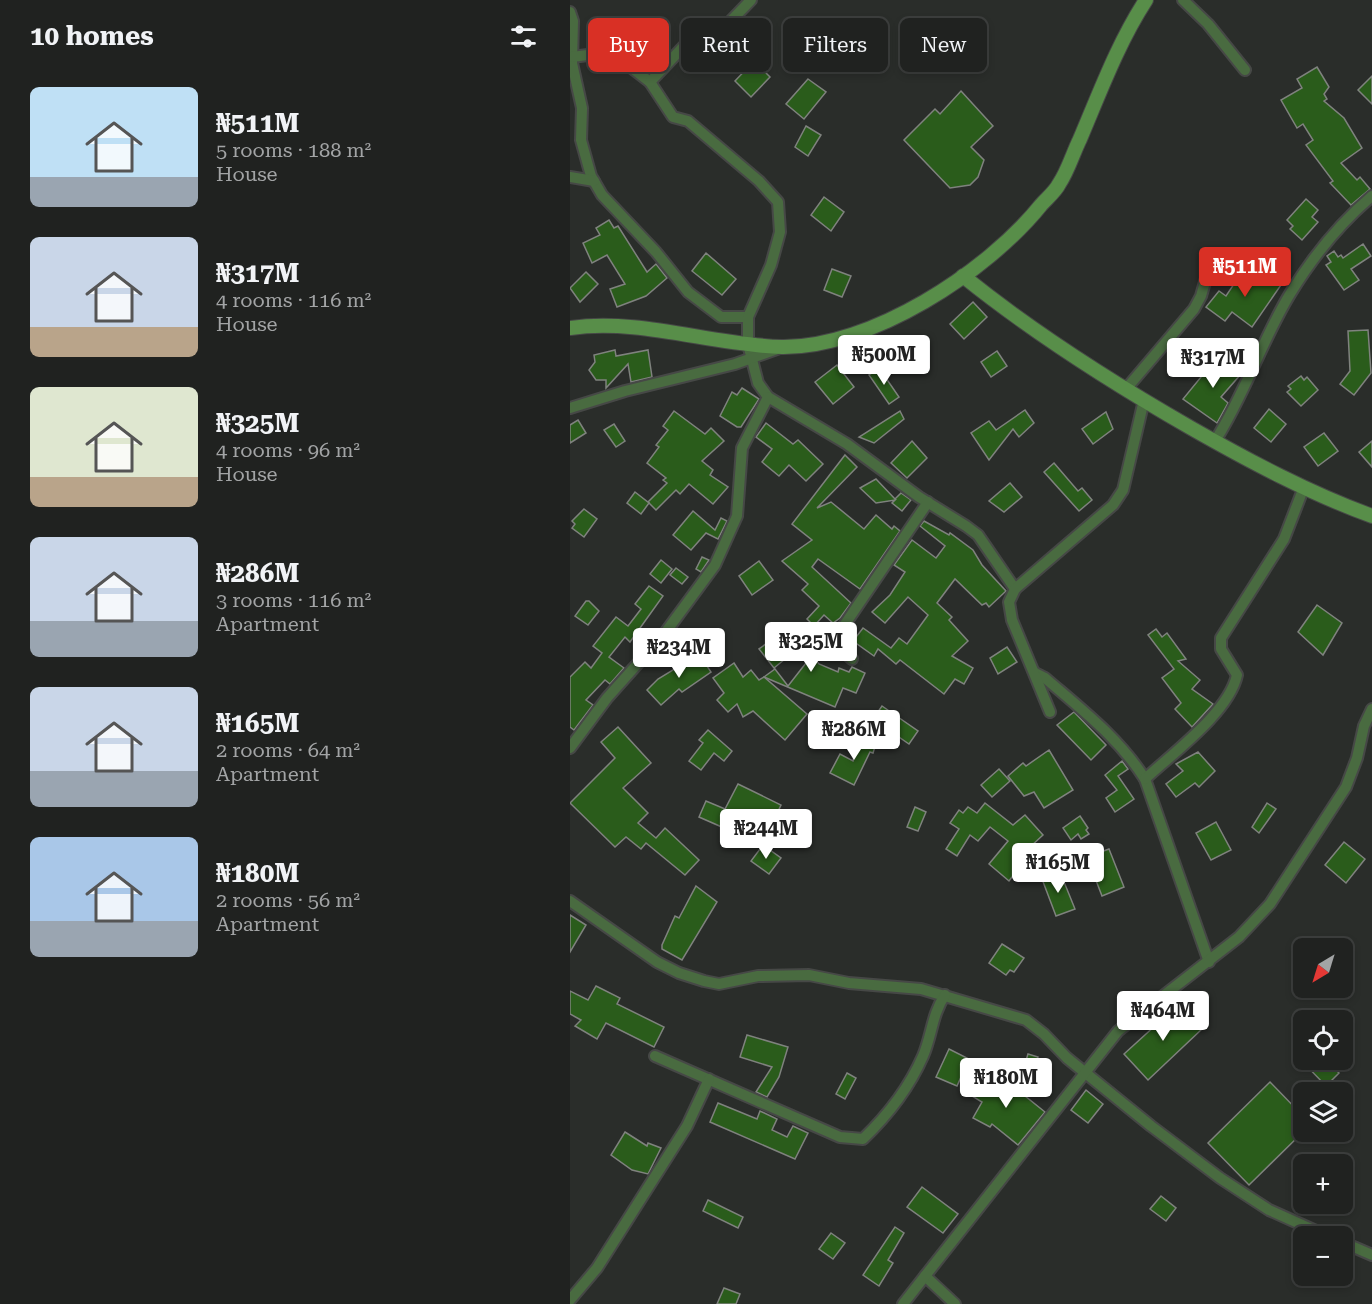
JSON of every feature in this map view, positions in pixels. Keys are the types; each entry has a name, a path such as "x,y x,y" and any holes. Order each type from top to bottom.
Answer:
{"street":[{"path":"650,82 702,27 723,28 751,0"},
{"path":"570,328 655,329 720,342 783,347 823,344 852,336 904,314 963,276 1029,222 1059,185 1129,26 1146,0"},
{"path":"1183,0 1208,24 1245,70"},
{"path":"570,12 573,21 572,57 582,108 580,140 594,181 602,195 656,252 688,292 721,317 748,317"},
{"path":"572,57 611,52 650,82 673,117 688,121 759,181 778,202 780,232 771,265 748,317 748,344 758,383 768,397 847,444 978,535 1014,589"},
{"path":"570,177 594,181"},
{"path":"1215,441 1235,410 1289,295 1349,216 1372,196"},
{"path":"1126,389 1194,309 1201,296 1207,275"},
{"path":"963,276 1011,315 1144,400 1215,441 1304,487 1372,516"},
{"path":"570,408 625,391 752,358 783,347"},
{"path":"570,748 607,698 665,633 715,565 737,516 742,448 768,397"},
{"path":"1050,712 1012,620 1009,602 1014,589 1113,505 1123,490 1144,400"},
{"path":"1145,779 1209,719 1234,687 1237,675 1221,649 1221,638 1284,539 1304,487"},
{"path":"852,659 840,649 837,641 841,630 928,502"},
{"path":"1035,673 1045,678 1098,723 1133,760 1145,779 1209,962"},
{"path":"903,1304 1118,1031 1239,937 1270,904 1346,787 1357,758 1364,726 1372,710"},
{"path":"570,901 657,962 679,973 704,981 719,984 758,976 809,975 849,983 921,989 1026,1020 1150,1126 1269,1210 1305,1226"},
{"path":"655,1056 840,1137 863,1138 889,1114 906,1086 922,1056 936,1009 945,995"},
{"path":"570,1300 580,1291 609,1249 687,1126 709,1079"},
{"path":"1353,1247 1372,1255"},
{"path":"925,1276 955,1304"}],"building":[{"path":"1317,67 1329,87 1324,94 1327,99 1324,101 1344,118 1362,148 1341,163 1357,180 1360,177 1370,189 1351,205 1330,183 1333,181 1306,145 1313,140 1303,124 1297,128 1281,100 1302,88 1297,79"},
{"path":"744,72 765,72 770,77 751,97 735,81"},
{"path":"1372,76 1372,104 1358,90"},
{"path":"808,79 826,92 804,119 786,104"},
{"path":"961,91 993,126 971,147 984,160 978,177 970,185 950,188 904,140 935,109 940,114"},
{"path":"806,126 821,135 808,156 795,147"},
{"path":"824,197 844,212 831,231 811,215"},
{"path":"1306,199 1318,210 1312,217 1318,222 1302,240 1290,229 1293,226 1287,220"},
{"path":"609,220 614,228 618,226 647,272 656,264 667,278 646,296 617,307 610,289 625,284 607,255 592,263 583,243 600,235 596,228"},
{"path":"1363,244 1371,256 1351,269 1359,280 1344,290 1326,265 1331,262 1327,256 1334,251 1338,257 1341,255 1343,258"},
{"path":"706,253 736,279 722,295 692,271"},
{"path":"832,269 851,276 842,297 824,290"},
{"path":"1244,269 1264,283 1269,276 1281,285 1252,327 1232,312 1225,321 1206,307 1219,291 1226,296"},
{"path":"586,272 598,284 580,302 570,288"},
{"path":"973,302 987,317 964,339 950,324"},
{"path":"1368,330 1371,373 1354,395 1340,384 1350,371 1348,331"},
{"path":"615,350 616,356 648,350 652,377 631,382 628,364 606,388 606,380 596,380 589,370 595,362 594,355"},
{"path":"997,351 1007,366 991,377 981,362"},
{"path":"1219,355 1241,374 1221,397 1228,403 1217,423 1183,399"},
{"path":"837,365 854,387 833,404 815,382"},
{"path":"879,368 899,397 889,404 869,375"},
{"path":"1301,376 1304,380 1307,377 1318,390 1301,406 1287,392 1291,389 1288,386"},
{"path":"742,388 759,399 741,427 737,427 720,416 732,392 737,395"},
{"path":"1269,409 1286,424 1271,442 1254,428"},
{"path":"1025,410 1034,423 1019,437 1013,429 989,460 971,433 989,421 996,430"},
{"path":"674,411 705,434 711,428 724,441 702,461 713,470 710,475 728,487 713,504 689,484 680,494 676,490 656,510 648,502 667,483 663,480 666,478 647,463 659,447 656,445 668,430 663,426"},
{"path":"900,411 904,419 874,443 859,437"},
{"path":"1106,412 1113,429 1093,444 1082,429"},
{"path":"578,420 586,433 570,443 570,425"},
{"path":"766,423 793,444 798,440 823,464 806,481 789,465 779,476 762,462 772,449 756,437"},
{"path":"614,424 625,441 616,447 604,430"},
{"path":"1324,433 1338,451 1318,466 1304,447"},
{"path":"912,441 927,458 907,478 891,463"},
{"path":"1372,441 1372,467 1359,452"},
{"path":"845,455 857,467 817,508 831,502 864,529 876,515 892,529 894,526 900,531 860,589 818,559 812,567 851,603 840,618 833,623 824,615 814,626 807,619 819,606 802,590 808,584 782,561 812,540 792,524"},
{"path":"1054,463 1078,491 1082,488 1092,500 1079,511 1044,472"},
{"path":"876,479 895,499 901,493 911,500 902,511 892,503 895,500 876,503 860,488"},
{"path":"1010,483 1022,497 1004,512 989,501"},
{"path":"635,492 649,503 641,514 627,503"},
{"path":"584,509 597,519 584,537 572,528 575,524 572,521"},
{"path":"693,511 715,530 721,518 727,521 718,539 706,533 691,550 673,535"},
{"path":"924,521 949,535 950,533 973,550 982,565 1006,591 989,607 986,603 982,605 955,579 937,603 952,617 949,620 968,641 952,656 973,668 964,684 955,679 944,694 900,660 896,664 878,649 874,656 853,641 863,628 891,648 899,638 907,644 928,615 908,597 885,623 872,612 890,595 905,572 894,565 912,540 936,558 945,546 920,526"},
{"path":"702,557 709,560 701,572 696,569"},
{"path":"661,560 672,569 661,583 650,574"},
{"path":"759,561 773,580 752,595 739,576"},
{"path":"676,568 688,577 682,584 670,575"},
{"path":"649,586 663,596 630,642 625,637 609,657 624,668 610,684 605,680 586,700 593,705 574,730 570,727 570,677 585,662 591,668 602,653 593,646 616,617 628,626 641,609 635,604"},
{"path":"586,601 589,601 599,611 588,625 575,616"},
{"path":"1317,605 1342,623 1323,655 1298,632"},
{"path":"1156,629 1162,637 1167,633 1186,659 1178,661 1200,680 1192,689 1213,704 1192,727 1175,709 1181,703 1162,678 1174,669 1148,635"},
{"path":"778,635 787,646 798,637 819,664 838,672 839,668 849,672 852,667 865,673 856,693 843,688 835,707 764,677 775,669 788,686 806,663 796,650 774,668 759,649"},
{"path":"1007,647 1017,662 998,674 990,658"},
{"path":"699,654 711,672 682,692 679,689 661,705 647,690 658,679"},
{"path":"734,663 743,677 751,670 759,680 764,677 807,714 785,740 753,711 743,717 737,704 728,712 717,700 724,693 713,678"},
{"path":"882,706 918,731 909,744 873,719"},
{"path":"1074,712 1106,745 1091,760 1057,725"},
{"path":"618,727 651,763 623,788 648,813 638,823 656,838 665,828 699,860 685,875 646,843 641,849 626,837 615,847 570,803 615,758 601,742"},
{"path":"708,730 732,751 724,761 714,753 701,770 689,761 703,743 699,740"},
{"path":"860,735 877,740 873,753 870,752 854,785 830,773 840,754 853,761"},
{"path":"1049,750 1073,790 1044,808 1034,792 1024,796 1008,776 1023,763 1026,766"},
{"path":"1198,752 1215,771 1199,787 1195,783 1176,797 1166,784 1183,771 1176,764"},
{"path":"1122,761 1128,769 1118,776 1134,799 1115,812 1106,798 1117,790 1105,775"},
{"path":"999,769 1010,781 992,797 981,785"},
{"path":"738,784 781,805 772,824 766,821 756,842 699,817 706,801 725,809"},
{"path":"985,803 1013,825 1025,815 1043,835 1016,860 1021,865 1009,881 989,864 1008,841 990,827 978,841 970,835 957,856 946,849 959,829 950,823 959,810 963,813 968,807 977,813"},
{"path":"1267,803 1276,809 1259,833 1252,827"},
{"path":"915,807 926,812 918,831 907,827"},
{"path":"1080,816 1089,834 1081,839 1078,834 1071,840 1063,828"},
{"path":"1216,822 1231,850 1211,860 1196,833"},
{"path":"1344,842 1365,859 1346,883 1325,865"},
{"path":"763,845 781,858 769,874 751,861"},
{"path":"1109,849 1124,887 1102,896 1087,857"},
{"path":"1060,872 1075,909 1056,916 1042,879"},
{"path":"696,886 717,902 682,960 662,949 662,945 675,916 679,918"},
{"path":"570,915 586,925 570,952"},
{"path":"1002,944 1024,958 1014,972 1010,970 1006,975 989,963"},
{"path":"596,986 620,998 617,1004 664,1027 654,1047 606,1023 597,1039 575,1026 581,1020 570,1014 570,991 588,1000"},
{"path":"1179,1004 1202,1029 1148,1080 1124,1054"},
{"path":"747,1035 788,1047 779,1077 767,1097 756,1092 772,1067 740,1057"},
{"path":"949,1049 969,1059 957,1086 936,1077"},
{"path":"1028,1054 1038,1057 1031,1081 1021,1077"},
{"path":"1311,1070 1336,1070 1339,1073 1330,1082 1322,1082"},
{"path":"847,1073 856,1078 845,1099 836,1094"},
{"path":"988,1075 996,1080 999,1075 1045,1112 1018,1145 992,1124 990,1127 973,1118 982,1102 972,1096 976,1087 980,1090"},
{"path":"1270,1082 1293,1106 1293,1142 1249,1185 1208,1143"},
{"path":"1086,1090 1103,1104 1088,1123 1071,1110"},
{"path":"718,1103 757,1119 760,1111 777,1119 772,1130 787,1137 793,1126 808,1133 795,1159 710,1122"},
{"path":"625,1132 647,1146 648,1143 661,1148 648,1174 632,1170 611,1155"},
{"path":"922,1187 958,1214 943,1233 907,1207"},
{"path":"1161,1196 1176,1208 1166,1221 1150,1209"},
{"path":"708,1200 743,1217 738,1228 703,1211"},
{"path":"895,1227 904,1233 888,1260 893,1263 879,1286 863,1275"},
{"path":"831,1233 845,1243 833,1259 819,1249"},
{"path":"724,1288 740,1294 736,1304 717,1304"}]}
